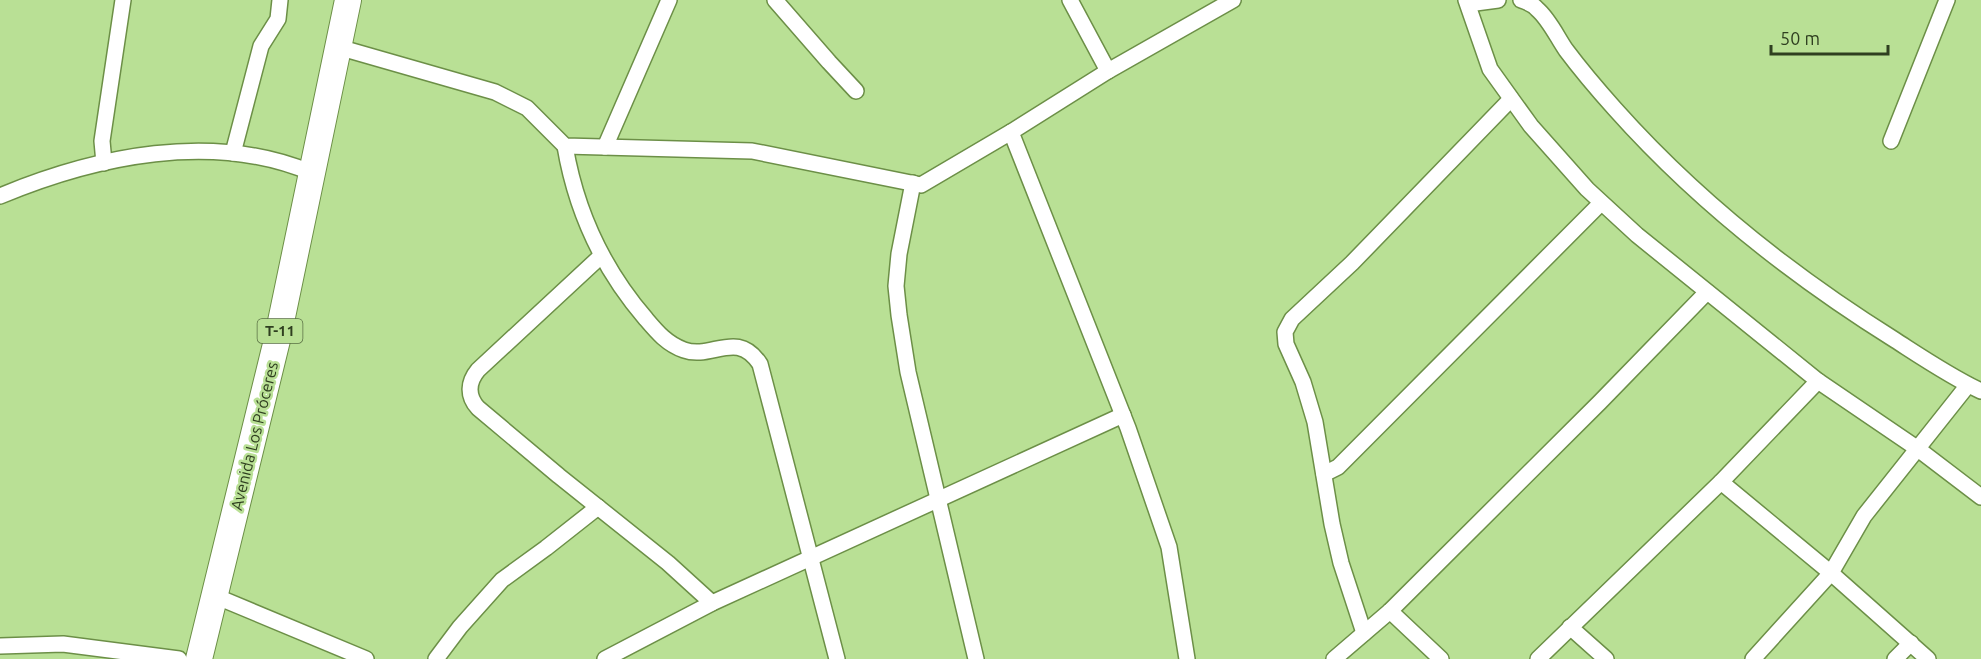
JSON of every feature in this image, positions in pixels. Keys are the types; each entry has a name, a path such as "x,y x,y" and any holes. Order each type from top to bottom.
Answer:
{"highway":[{"name":"Avenida Los Próceres","path":"199,659 278,336 348,0"}],"street":[{"path":"104,163 102,141 123,0"},
{"path":"233,153 261,46 278,19 280,0"},
{"path":"604,147 669,0"},
{"path":"775,0 856,91"},
{"path":"1071,0 1108,70"},
{"path":"565,146 752,151 921,185 1011,132 1108,70 1233,0"},
{"path":"1498,0 1467,2 1491,69 1551,150 1601,203 1637,235 1818,381 1918,449 1981,497"},
{"path":"1521,0 1531,4 1542,14 1568,52 1615,109 1720,214 1774,258 1842,306 1975,388 1918,449 1864,516 1831,573 1753,659"},
{"path":"1891,141 1947,0"},
{"path":"338,47 495,92 527,108 565,146 581,213 601,255 635,307 654,330 669,343 692,352 733,346 745,350 756,358 762,372 837,659"},
{"path":"1364,633 1341,563 1310,402 1286,344 1285,332 1287,325 1397,218 1511,99"},
{"path":"1011,132 1123,415 1169,547 1187,659"},
{"path":"0,196 57,175 104,163 174,153 233,153 277,160 312,173"},
{"path":"913,183 904,222 896,286 908,372 976,659"},
{"path":"1324,474 1338,467 1601,203"},
{"path":"601,255 478,370 471,380 470,391 473,403 668,563 712,603"},
{"path":"1334,659 1390,610 1600,402 1707,292"},
{"path":"1538,659 1721,482 1818,381"},
{"path":"605,659 712,603 810,556 939,500 1123,415"},
{"path":"1721,482 1831,573 1928,659"},
{"path":"436,659 466,619 502,580 598,507"},
{"path":"215,596 366,659"},
{"path":"1390,610 1441,659"},
{"path":"1570,627 1606,659"},
{"path":"1895,659 1911,643"},
{"path":"0,646 63,644 179,659"}]}
